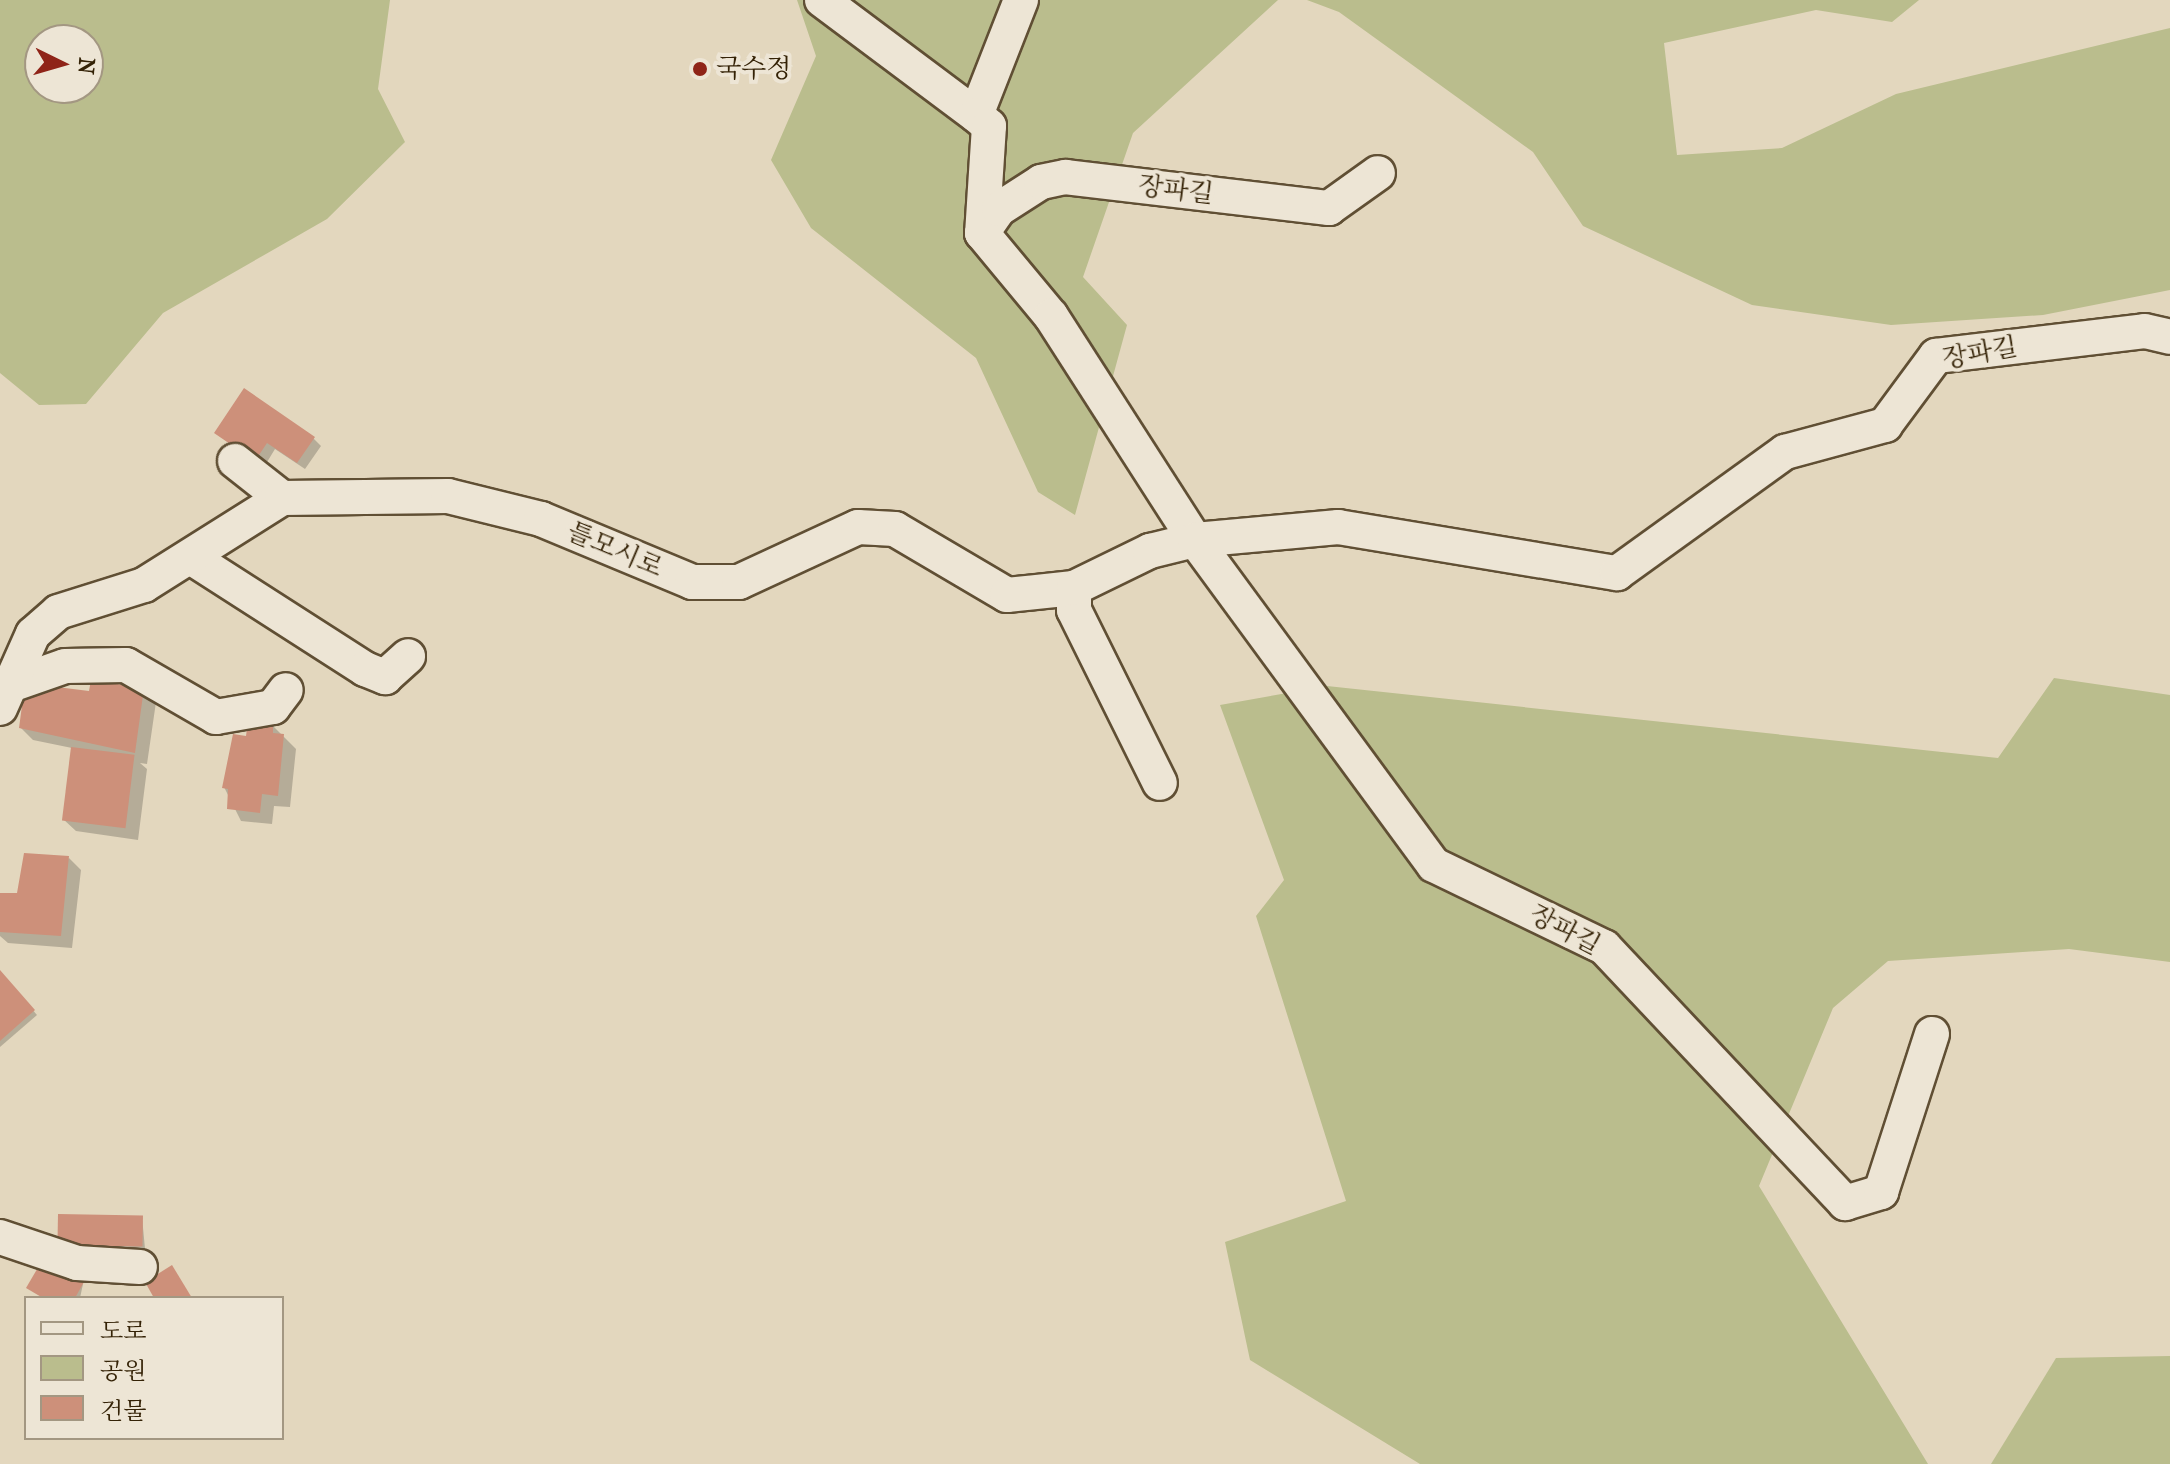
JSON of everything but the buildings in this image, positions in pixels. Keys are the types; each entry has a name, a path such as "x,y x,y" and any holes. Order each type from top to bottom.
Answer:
{"street":[{"path":"822,0 989,126 982,233"},
{"path":"976,115 1021,0"},
{"name":"장파길","path":"1378,173 1329,208 1065,177 1041,182 999,209 982,233 1051,316 1163,481 1195,540 1434,865 1604,947 1845,1203 1881,1192 1932,1034"},
{"name":"장파길","path":"1195,540 1338,527 1617,573 1785,452 1885,425 1936,356 2145,331 2170,337"},
{"path":"4,697 33,634 58,612 144,585 192,558 282,498 235,461"},
{"name":"틀모시로","path":"282,498 448,496 541,519 692,582 739,582 858,527 895,529 1007,595 1074,588 1150,551 1195,540"},
{"path":"192,558 365,669 385,677 408,656"},
{"path":"1074,588 1074,610 1160,783"},
{"path":"4,697 65,666 126,665 216,717 273,707 286,690"},
{"path":"0,1237 77,1263 140,1267"}],"green space":[{"path":"0,0 390,0 378,89 405,142 327,219 163,313 86,404 39,405 0,373"},
{"path":"797,0 1278,0 1133,133 1083,277 1127,325 1075,515 1038,492 976,358 811,228 771,160 816,56"},
{"path":"1307,0 1919,0 1892,22 1816,10 1664,43 1677,155 1782,148 1896,94 2170,28 2170,290 2043,315 1891,325 1752,305 1583,226 1533,152 1339,12"},
{"path":"2054,678 2170,695 2170,962 2069,949 1888,961 1833,1008 1759,1186 1928,1464 1420,1464 1250,1360 1225,1242 1346,1201 1256,916 1284,880 1220,705 1327,686 1998,758"},
{"path":"2170,1356 2170,1464 1991,1464 2056,1358"}],"place":[{"name":"국수정","path":"700,69"}]}
